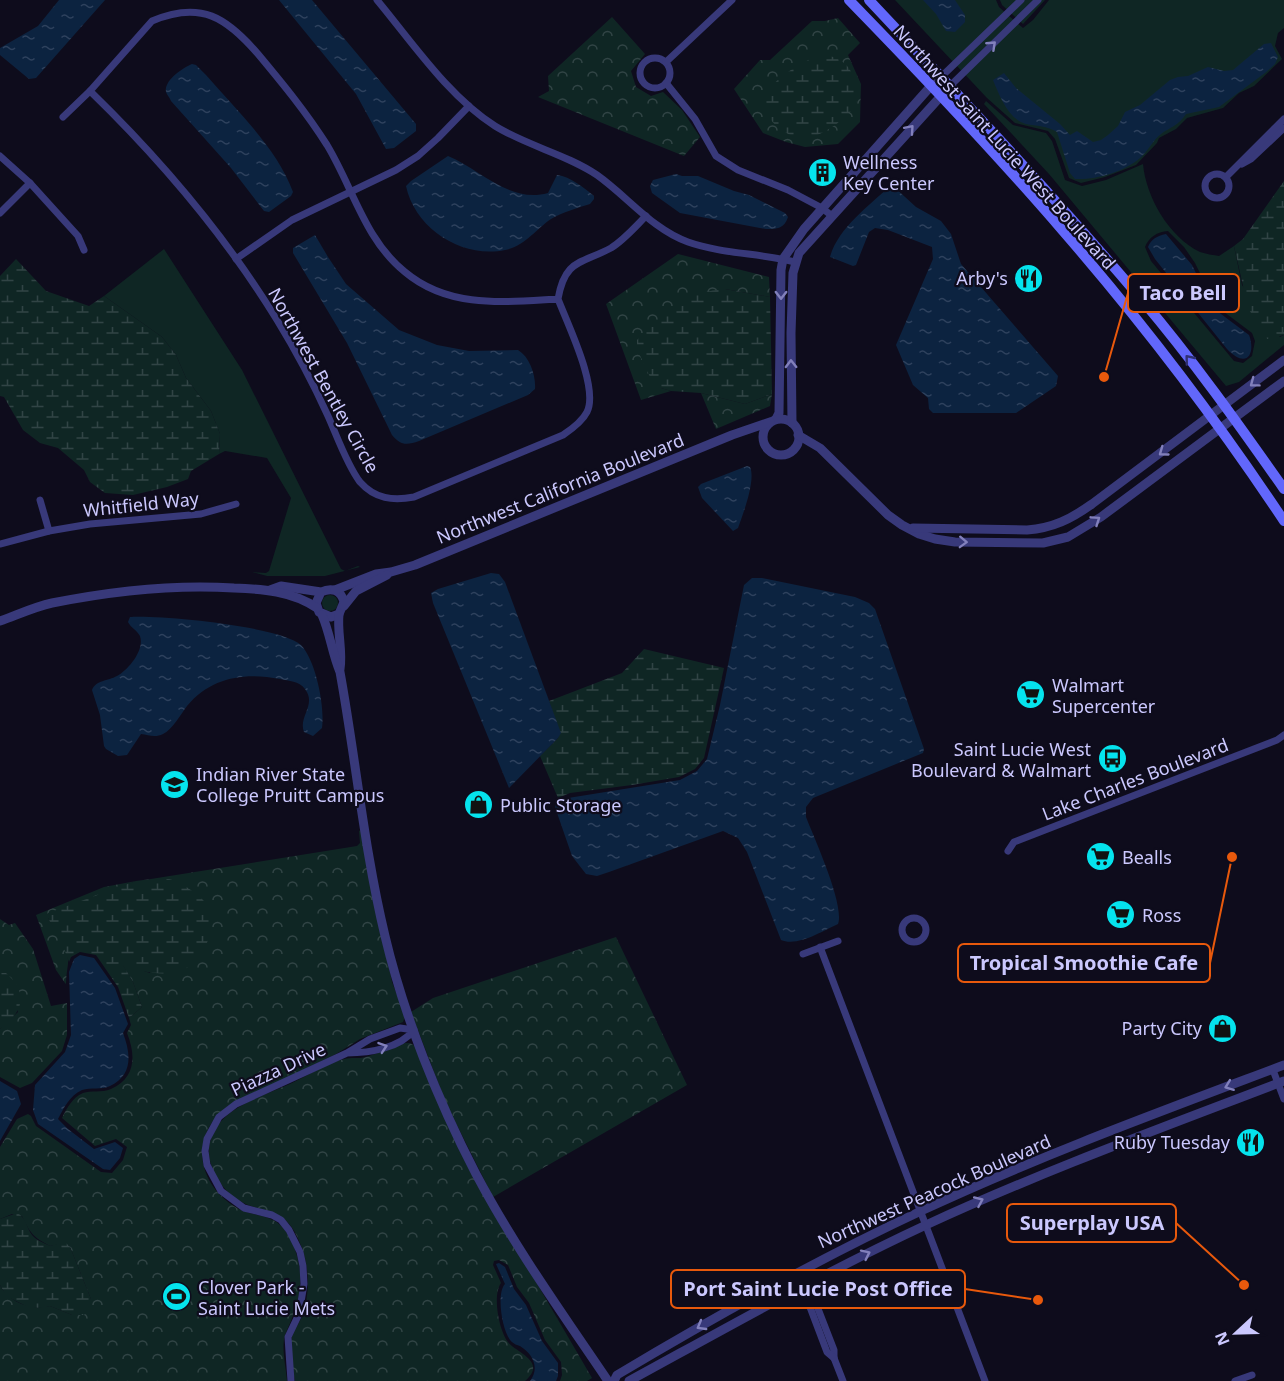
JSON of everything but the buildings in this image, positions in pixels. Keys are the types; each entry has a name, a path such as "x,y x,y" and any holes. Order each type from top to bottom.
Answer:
{"main road":[{"name":"Northwest Saint Lucie West Boulevard","path":"849,0 1029,194 1096,271 1210,417 1284,521"},
{"path":"869,0 1048,192 1142,300 1225,405 1284,489"},
{"path":"1029,194 1036,192 1043,195 1084,239 1099,250"},
{"path":"1243,462 1260,477 1284,512"}],"street":[{"path":"377,0 449,86 469,106 494,125 594,173 667,232 689,242 795,262"},
{"path":"666,62 732,0"},
{"path":"764,444 763,432 779,412 783,259 804,229 930,87 1021,0"},
{"path":"1038,0 939,96 799,253 795,262 791,333 792,423 798,435 820,448 888,515 919,534 945,541 1043,543 1068,537 1101,518 1284,381"},
{"path":"63,117 90,91 152,21 178,8 196,6 209,10 231,24 296,99 327,147 373,236 386,255 406,273 444,295 482,302 558,299"},
{"path":"657,57 666,62 670,70 666,83 657,88 643,82 640,72 647,59 657,57"},
{"path":"666,83 695,119 716,156 738,170 788,190 822,208 832,216"},
{"name":"Northwest Bentley Circle","path":"90,91 134,134 203,214 236,259 277,320 310,380 354,472 360,482 378,496 394,499 414,497 563,435 574,428 588,411"},
{"path":"236,259 291,220 396,170 418,156 469,106"},
{"path":"1226,177 1240,165 1248,154 1279,130 1284,119"},
{"path":"0,156 30,183 78,236 84,250"},
{"path":"0,213 30,183"},
{"path":"597,414 588,411 591,393 589,378 558,299 560,285 574,264 612,247 646,216"},
{"path":"907,527 930,530 1042,529 1060,524 1075,516 1284,360"},
{"path":"773,421 782,419 792,423"},
{"name":"Northwest California Boulevard","path":"335,590 361,578 415,565 773,421"},
{"path":"741,433 751,434 772,452 783,454 793,450 798,435"},
{"path":"796,446 813,443"},
{"path":"374,505 378,496"},
{"path":"40,500 49,531"},
{"name":"Whitfield Way","path":"0,544 49,531 90,524 201,514 236,504"},
{"path":"1042,529 1043,543"},
{"name":"Northwest California Boulevard","path":"341,610 356,591 391,572"},
{"path":"0,621 50,604 143,588 197,586 270,590 308,602 331,617 341,610"},
{"path":"270,590 281,586 321,592"},
{"path":"340,672 342,658 338,625 343,598 335,590 327,589 317,598 340,672 375,891 402,999 443,1105 477,1175 534,1271 608,1381"},
{"name":"Lake Charles Boulevard","path":"1008,851 1014,842 1280,740 1284,735"},
{"path":"802,954 838,941"},
{"path":"820,947 985,1381"},
{"name":"Piazza Drive","path":"291,1381 288,1337 299,1314 304,1284 300,1252 281,1220 272,1215 244,1208 221,1191 207,1165 205,1146 214,1124 232,1107 347,1053 364,1042 400,1028 414,1030"},
{"name":"Piazza Drive","path":"347,1053 364,1053 378,1049 404,1040 414,1030"},
{"name":"Northwest Peacock Boulevard","path":"614,1381 617,1375 705,1323 801,1271 921,1211 1049,1156 1284,1065"},
{"path":"1273,1070 1281,1082 1284,1099"},
{"name":"Northwest Peacock Boulevard","path":"629,1381 805,1285 926,1225 1030,1179 1281,1082"},
{"path":"843,1381 834,1358 827,1352 804,1278 809,1272 850,1251 859,1242"},
{"path":"1235,1381 1252,1375"}],"green space":[{"path":"895,0 996,0 999,7 1023,28 1033,20 1049,0 1284,0 1284,28 1278,33 1275,46 1282,59 1254,86 1239,93 1223,108 1187,118 1176,129 1159,138 1136,165 1081,183 1069,178 1055,139 1048,131 1015,123 987,98"},
{"path":"1000,0 1045,0 1023,24 1002,5"},
{"path":"612,17 645,54 631,71 636,87 651,96 663,92 682,110 700,137 684,156 538,97 549,91 548,76"},
{"path":"838,18 860,43 848,55 861,84 860,122 838,144 805,147 763,133 734,89 760,60 770,60 812,21"},
{"path":"818,55 829,56 845,63 853,77 856,105 841,121 827,130 813,137 799,138 775,125 766,110 765,102 771,87 777,81"},
{"path":"986,101 1013,125 1046,133 1052,141 1065,180 1082,186 1106,180 1143,164 1154,202 1178,237 1200,252 1219,256 1234,246 1242,285 1280,337 1284,335 1284,345 1239,382 1226,386 1049,174 984,104","holes":["1168,231 1184,247 1195,263 1216,306 1252,333 1255,341 1252,356 1243,363 1234,361 1151,261 1145,247 1154,236"]},
{"path":"1284,181 1284,335 1267,339 1248,308 1234,246 1243,239"},
{"path":"164,249 242,370 341,569 345,571 325,576 267,576 252,572 266,573 269,571 291,498 267,458 225,451 219,454 220,434 211,411 186,378 176,355 162,337 104,296"},
{"path":"678,254 769,277 770,297 725,289 661,388 671,391 641,400 606,304"},
{"path":"16,259 46,291 89,306 104,296 162,337 176,355 186,378 211,411 220,434 219,454 191,471 188,479 167,487 133,495 105,493 90,482 84,470 58,448 40,443 23,430 4,397 0,396 0,276"},
{"path":"725,289 770,297 772,394 745,404 701,393 661,388 651,379 637,349 637,340 686,299 698,294"},
{"path":"701,393 745,404 772,394 770,406 716,429"},
{"path":"327,595 333,595 338,603 336,609 327,611 322,606 322,600"},
{"path":"644,649 724,668 704,758 695,769 679,777 570,793 558,798 540,756 560,733 549,701 622,673"},
{"path":"361,830 392,982 405,1016 403,1022 360,1039 336,1054 228,1106 207,1131 203,1145 202,1159 206,1173 223,1198 237,1208 275,1221 289,1235 295,1250 299,1267 300,1290 284,1340 287,1381 0,1381 0,1285 9,1296 21,1304 36,1307 50,1306 72,1315 91,1299 70,1247 65,1243 50,1246 40,1240 30,1231 22,1216 12,1214 0,1219 0,1147 17,1119 28,1114 36,1126 101,1172 112,1173 123,1160 127,1147 116,1139 95,1146 62,1118 70,1104 79,1095 111,1089 125,1079 132,1065 132,1049 127,1033 131,1025 129,1018 142,1007 133,982 122,964 150,973 172,880 151,879 357,846 360,843 359,831"},
{"path":"173,880 201,898 209,910 210,932 202,953 195,962 177,972 149,972 123,965 133,982 142,1007 129,1018 118,987 96,955 80,952 71,957 69,962 48,918 48,913 136,881"},
{"path":"136,881 48,918 67,953 66,984 56,970 36,915 104,887"},
{"path":"0,919 9,925 15,923 33,949 51,1006 67,1003 67,1035 62,1051 32,1083 20,1088 0,1077 0,1029 18,1012 6,973 0,973"},
{"path":"616,937 687,1085 493,1197 446,1103 411,1012 433,998"},
{"path":"0,973 6,973 13,980 18,988 20,1002 14,1016 0,1029"},
{"path":"405,1043 415,1046 522,1258 592,1378 587,1381 560,1381 561,1362 545,1340 529,1303 517,1287 508,1265 499,1260 494,1261 493,1265 501,1283 497,1296 499,1322 508,1342 532,1363 531,1374 525,1381 295,1381 290,1347 293,1334 304,1311 308,1284 302,1248 295,1232 279,1215 240,1201 225,1189 211,1165 209,1154 211,1139 217,1127 226,1117 250,1101 337,1061 366,1057"},
{"path":"17,1213 38,1240 50,1246 65,1242 70,1247 91,1299 90,1308 84,1315 72,1315 50,1306 28,1307 6,1296 0,1285 0,1219"}],"water":[{"path":"59,0 105,0 36,78 29,79 0,55 0,48 38,26"},
{"path":"279,0 312,0 416,124 416,131 394,148 386,149 356,94"},
{"path":"923,0 955,0 965,15 965,22 955,32 946,31 936,14"},
{"path":"1271,43 1278,57 1275,64 1265,73 1219,107 1186,114 1158,136 1143,155 1133,163 1118,171 1092,178 1075,179 1070,173 1057,132 1046,127 1020,122 1015,118 1005,106 993,80 1004,73 1016,88 1070,135 1077,131 1093,142 1108,135 1118,126 1125,112 1140,105 1170,80 1188,76 1208,67 1224,71 1233,70 1264,44"},
{"path":"192,64 206,75 255,130 286,176 293,192 269,212 264,211 231,168 166,93 171,79 179,71"},
{"path":"448,156 496,184 521,194 548,193 557,175 577,183 594,196 594,199 590,204 551,219 512,248 489,252 473,250 458,245 430,228 411,201 406,186"},
{"path":"676,174 698,176 749,195 785,213 788,217 780,228 766,229 680,213 652,193 650,186 653,180"},
{"path":"890,186 893,186 916,207 941,221 951,234 961,264 1058,376 1056,386 1016,413 933,413 929,409 928,398 913,385 896,345 933,259 932,247 888,230 875,228 869,232 856,265 853,266 830,257 834,246 847,227"},
{"path":"1166,234 1192,265 1213,308 1249,335 1251,348 1245,359 1234,355 1227,349 1155,259 1148,247 1155,238"},
{"path":"315,235 346,284 399,330 437,345 469,351 518,350 526,357 531,367 535,389 528,395 419,441 408,444 398,441 392,435 347,343 293,253 293,248"},
{"path":"747,466 750,467 751,473 750,488 738,528 733,531 702,498 698,487"},
{"path":"491,573 499,574 505,582 561,733 509,788 433,603 431,593"},
{"path":"752,578 762,578 855,597 869,603 875,609 924,749 923,753 813,798 806,807 806,817 833,887 839,915 838,924 802,940 788,942 781,940 747,852 738,838 723,831 597,876 586,874 572,856 555,807 562,799 680,780 697,771 707,759 744,585"},
{"path":"130,617 219,623 270,632 289,638 301,645 311,662 322,708 322,728 313,736 304,732 303,721 309,700 305,689 300,684 267,677 242,677 218,683 196,696 166,732 157,736 141,734 127,755 118,756 104,746 100,715 92,690 99,682 114,678 121,673 138,653 140,636 128,622"},
{"path":"80,955 94,958 115,988 128,1024 123,1033 128,1049 128,1063 123,1076 110,1086 85,1089 74,1096 58,1119 94,1149 115,1142 123,1148 120,1158 110,1170 103,1169 38,1124 33,1110 35,1085 65,1052 71,1035 69,972 74,959"},
{"path":"0,1081 17,1091 21,1104 0,1141"},
{"path":"499,1263 505,1267 542,1341 558,1363 556,1381 530,1381 535,1366 532,1357 508,1337 501,1313 501,1296 505,1284 496,1264"}],"place":[{"name":"Wellness Key Center","path":"822,172"},
{"name":"Arby's","path":"1029,278"},
{"name":"Taco Bell","path":"1104,377"},
{"name":"Walmart Supercenter","path":"1031,695"},
{"name":"Saint Lucie West Boulevard & Walmart","path":"1112,759"},
{"name":"Indian River State College Pruitt Campus","path":"175,784"},
{"name":"Public Storage","path":"479,805"},
{"name":"Bealls","path":"1101,857"},
{"name":"Tropical Smoothie Cafe","path":"1232,857"},
{"name":"Ross","path":"1121,915"},
{"name":"Party City","path":"1223,1028"},
{"name":"Ruby Tuesday","path":"1251,1142"},
{"name":"Superplay USA","path":"1244,1285"},
{"name":"Clover Park - Saint Lucie Mets","path":"177,1297"},
{"name":"Port Saint Lucie Post Office","path":"1038,1300"}]}
